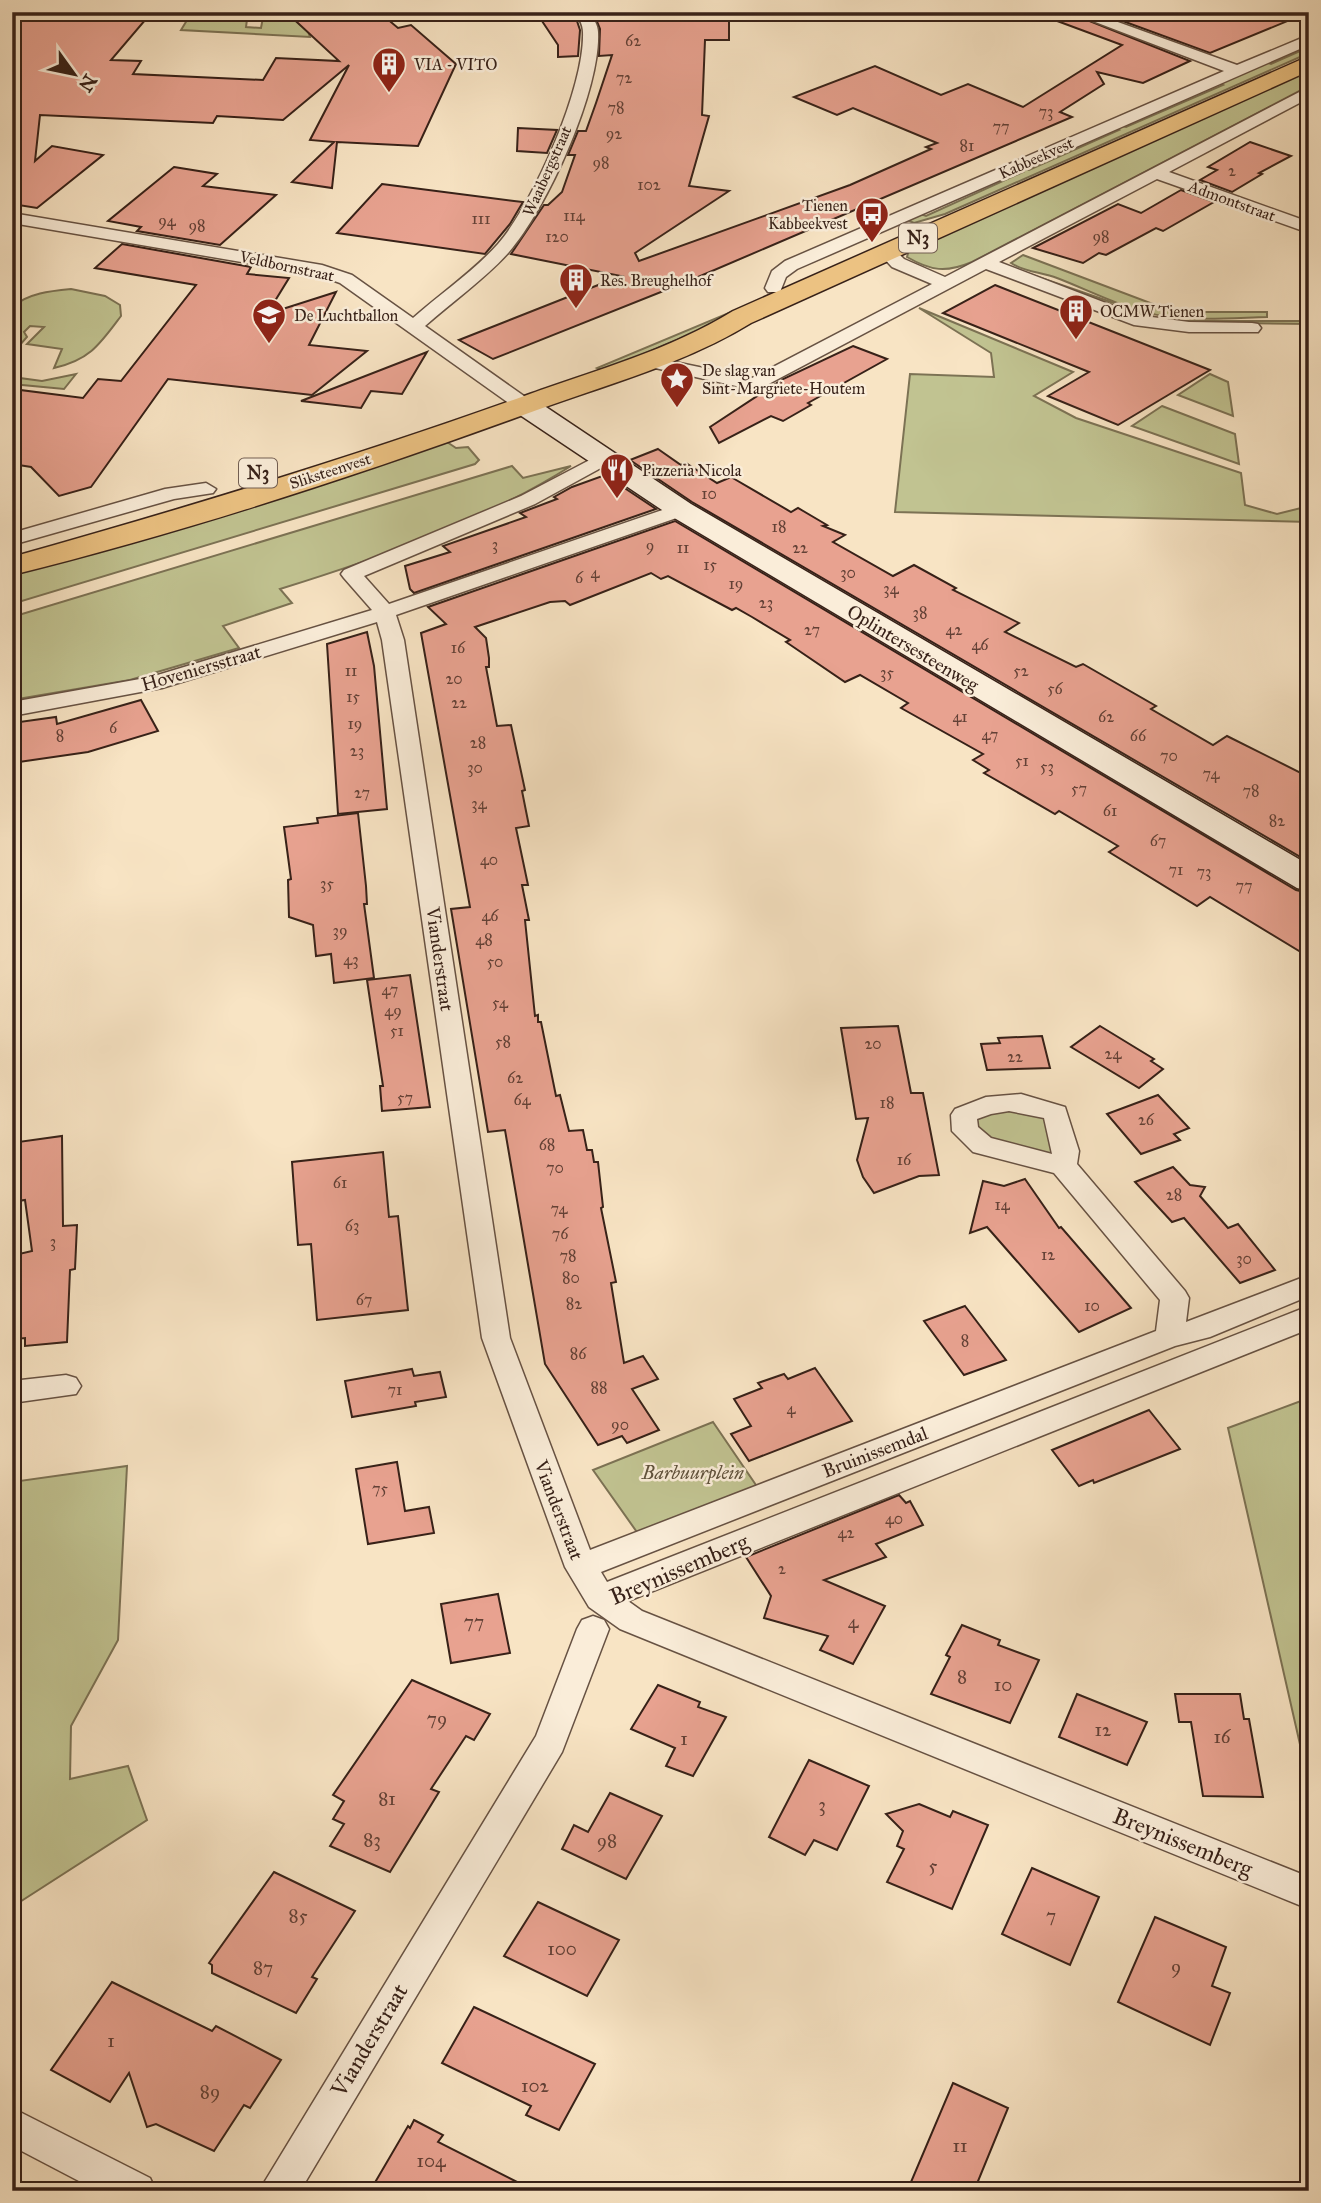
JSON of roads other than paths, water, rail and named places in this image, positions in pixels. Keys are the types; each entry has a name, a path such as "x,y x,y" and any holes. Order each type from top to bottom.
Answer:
{"main road":[{"name":"Kabbeekvest","path":"515,398 774,288 879,248 1309,56"},
{"name":"Kabbeekvest","path":"515,398 646,361 706,339 742,317 1309,63"},
{"name":"Sliksteenvest","path":"12,556 172,507 206,489 515,398"},
{"name":"Sliksteenvest","path":"12,566 238,502 515,398"}],"street":[{"name":"Waaibergstraat","path":"412,328 502,250 521,226 540,193 556,159 588,69 591,29 583,12"},
{"path":"1076,12 1236,70"},
{"name":"Kabbeekvest","path":"774,288 778,275 791,265 1309,39"},
{"path":"646,361 754,384 1309,92"},
{"name":"Admontstraat","path":"1156,173 1309,228"},
{"name":"Veldbornstraat","path":"12,218 322,270 346,279 515,398"},
{"path":"887,252 898,263 945,282"},
{"path":"984,262 1134,320 1189,327 1252,328"},
{"name":"Oplintersesteenweg","path":"515,398 681,510 1309,880"},
{"path":"603,458 528,500 351,573 385,612 681,510"},
{"name":"Sliksteenvest","path":"12,539 172,493 206,489"},
{"name":"Hoveniersstraat","path":"12,709 154,683 385,612"},
{"name":"Vianderstraat","path":"278,2191 550,1742 596,1614 496,1338 393,640 385,612"},
{"path":"1063,1166 1175,1298 1169,1337"},
{"name":"Bruinissemdal","path":"581,1567 1309,1285"},
{"name":"Breynissemberg","path":"596,1614 1309,1317"},
{"path":"12,1392 66,1386"},
{"name":"Breynissemberg","path":"596,1614 631,1620 1309,1893"},
{"path":"12,2126 137,2191"}],"place":[{"name":"VIA - VITO","path":"389,94"},
{"name":"Tienen Kabbeekvest","path":"872,244"},
{"name":"Res. Breughelhof","path":"576,310"},
{"name":"OCMW Tienen","path":"1076,341"},
{"name":"De Luchtballon","path":"269,345"},
{"name":"De slag van Sint-Margriete-Houtem","path":"677,409"},
{"name":"Pizzeria Nicola","path":"617,500"}],"park label":[{"name":"Barbuurplein","path":"693,1472"}]}
